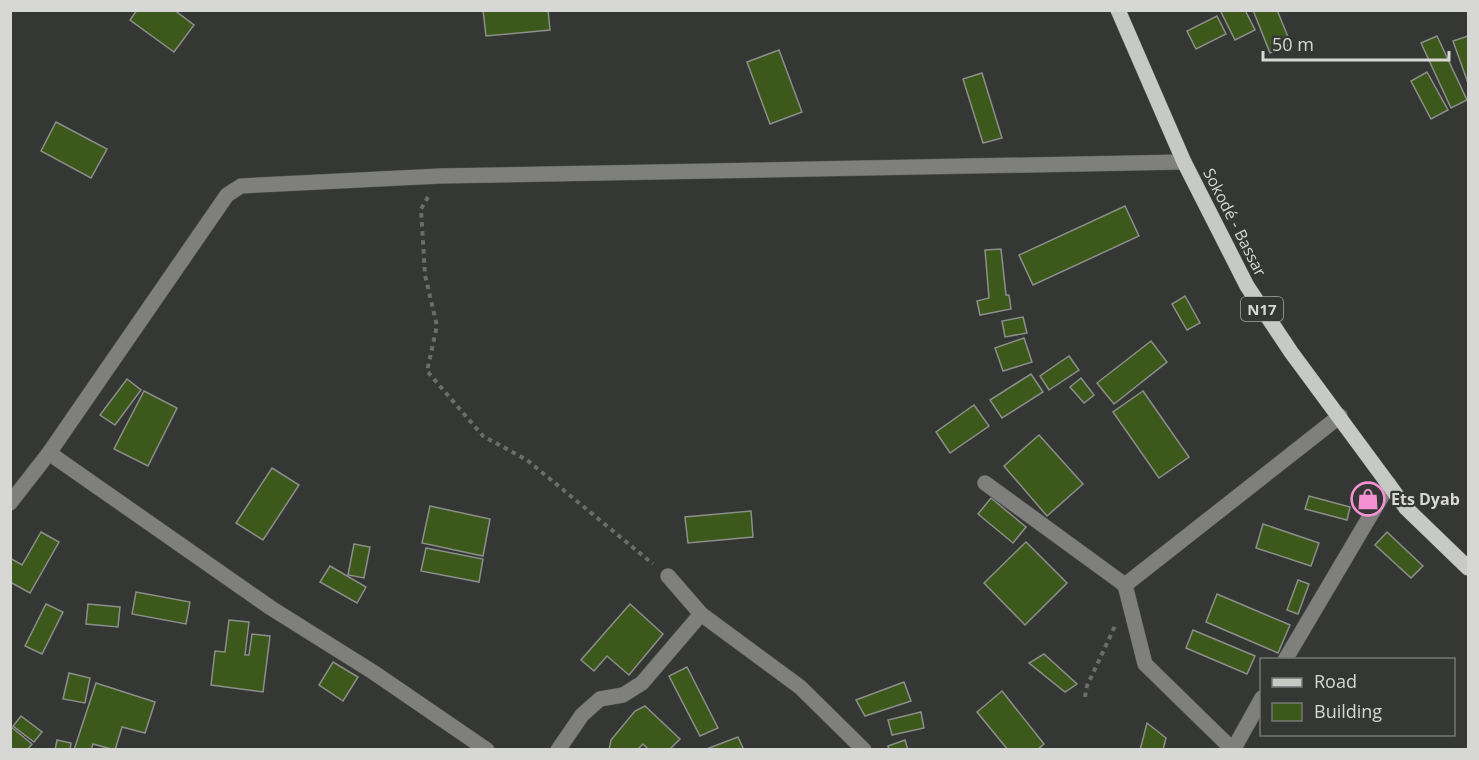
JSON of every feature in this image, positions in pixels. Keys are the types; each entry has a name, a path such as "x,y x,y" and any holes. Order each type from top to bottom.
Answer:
{"main road":[{"name":"Sokodé - Bassar","path":"1118,10 1184,162 1247,285 1291,352 1406,508 1468,568"}],"street":[{"path":"10,503 49,453 226,195 241,186 440,176 1184,162"},
{"path":"1125,585 1340,416"},
{"path":"49,453 271,608 373,672 487,750"},
{"path":"985,483 1125,585 1145,664 1232,749 1260,701"},
{"path":"1285,658 1389,484"},
{"path":"668,576 701,614 800,687 864,750"},
{"path":"558,750 582,715 600,699 623,695 642,683 701,614"}],"path":[{"path":"440,176 421,209 425,275 437,326 427,371 483,436 527,460 668,576"},
{"path":"1085,697 1086,686 1115,629 1117,618"}],"building":[{"path":"137,10 174,10 194,25 174,52 130,20"},
{"path":"483,10 548,10 550,30 486,36"},
{"path":"1220,10 1245,10 1255,30 1235,40"},
{"path":"1253,10 1277,10 1291,44 1270,53"},
{"path":"1217,16 1226,34 1196,49 1187,31"},
{"path":"1437,36 1467,100 1451,108 1421,43"},
{"path":"1468,36 1468,83 1453,41"},
{"path":"779,50 802,112 770,124 747,62"},
{"path":"1427,72 1448,110 1431,119 1411,81"},
{"path":"982,73 1002,138 983,143 963,79"},
{"path":"56,122 107,149 91,178 41,151"},
{"path":"1125,206 1139,236 1033,285 1019,255"},
{"path":"1001,249 1006,295 1009,295 1011,309 980,315 977,301 989,298 985,250"},
{"path":"1185,296 1200,323 1187,330 1172,304"},
{"path":"1023,317 1027,333 1005,337 1002,321"},
{"path":"1024,338 1032,362 1003,371 995,348"},
{"path":"1151,341 1167,362 1114,404 1097,383"},
{"path":"1069,356 1079,370 1049,390 1040,376"},
{"path":"1031,374 1043,392 1002,418 990,400"},
{"path":"1081,378 1094,395 1084,403 1070,387"},
{"path":"127,379 141,390 115,425 100,415"},
{"path":"144,391 177,408 148,466 114,449"},
{"path":"1143,391 1189,457 1159,478 1113,412"},
{"path":"974,405 989,426 950,453 936,432"},
{"path":"1039,435 1083,484 1047,516 1004,466"},
{"path":"272,468 299,485 263,540 236,523"},
{"path":"1309,496 1350,507 1347,520 1305,509"},
{"path":"991,498 1026,527 1013,543 978,514"},
{"path":"430,506 490,519 483,556 422,543"},
{"path":"751,511 753,537 688,543 685,517"},
{"path":"1263,524 1319,543 1311,566 1256,548"},
{"path":"41,532 59,542 30,593 10,582 10,558 22,565"},
{"path":"1387,532 1423,566 1411,578 1375,545"},
{"path":"1026,542 1067,583 1025,625 984,583"},
{"path":"354,544 370,547 364,578 348,575"},
{"path":"426,548 483,559 479,582 421,571"},
{"path":"330,566 366,587 357,603 320,582"},
{"path":"1298,580 1309,584 1298,614 1287,610"},
{"path":"136,592 190,602 186,624 132,614"},
{"path":"1217,594 1290,625 1278,653 1206,622"},
{"path":"46,604 63,612 42,654 25,646"},
{"path":"88,604 120,607 118,627 86,624"},
{"path":"630,604 663,634 629,675 607,656 594,671 581,660"},
{"path":"229,620 249,622 245,655 249,655 252,634 270,636 263,692 211,685 215,651 225,652"},
{"path":"1193,630 1255,656 1247,674 1186,648"},
{"path":"1044,654 1077,684 1065,692 1029,663"},
{"path":"333,662 358,677 343,701 319,685"},
{"path":"687,667 718,728 700,736 669,676"},
{"path":"69,673 90,678 85,703 63,699"},
{"path":"904,682 911,701 865,716 856,700"},
{"path":"96,683 155,702 145,733 122,727 115,750 93,744 91,750 74,750"},
{"path":"1002,691 1044,744 1037,750 1008,750 977,712"},
{"path":"645,706 680,739 669,750 649,750 643,744 637,750 609,750 611,740 635,711"},
{"path":"921,712 924,728 892,735 888,720"},
{"path":"21,716 42,732 34,742 13,726"},
{"path":"1147,723 1166,738 1163,750 1140,750"},
{"path":"10,726 32,744 27,750 14,750 10,747"},
{"path":"738,737 744,750 704,750"},
{"path":"57,740 71,743 70,750 55,750"},
{"path":"905,740 908,750 889,750 888,746"}],"place":[{"name":"Ets Dyab","path":"1368,499"}]}
